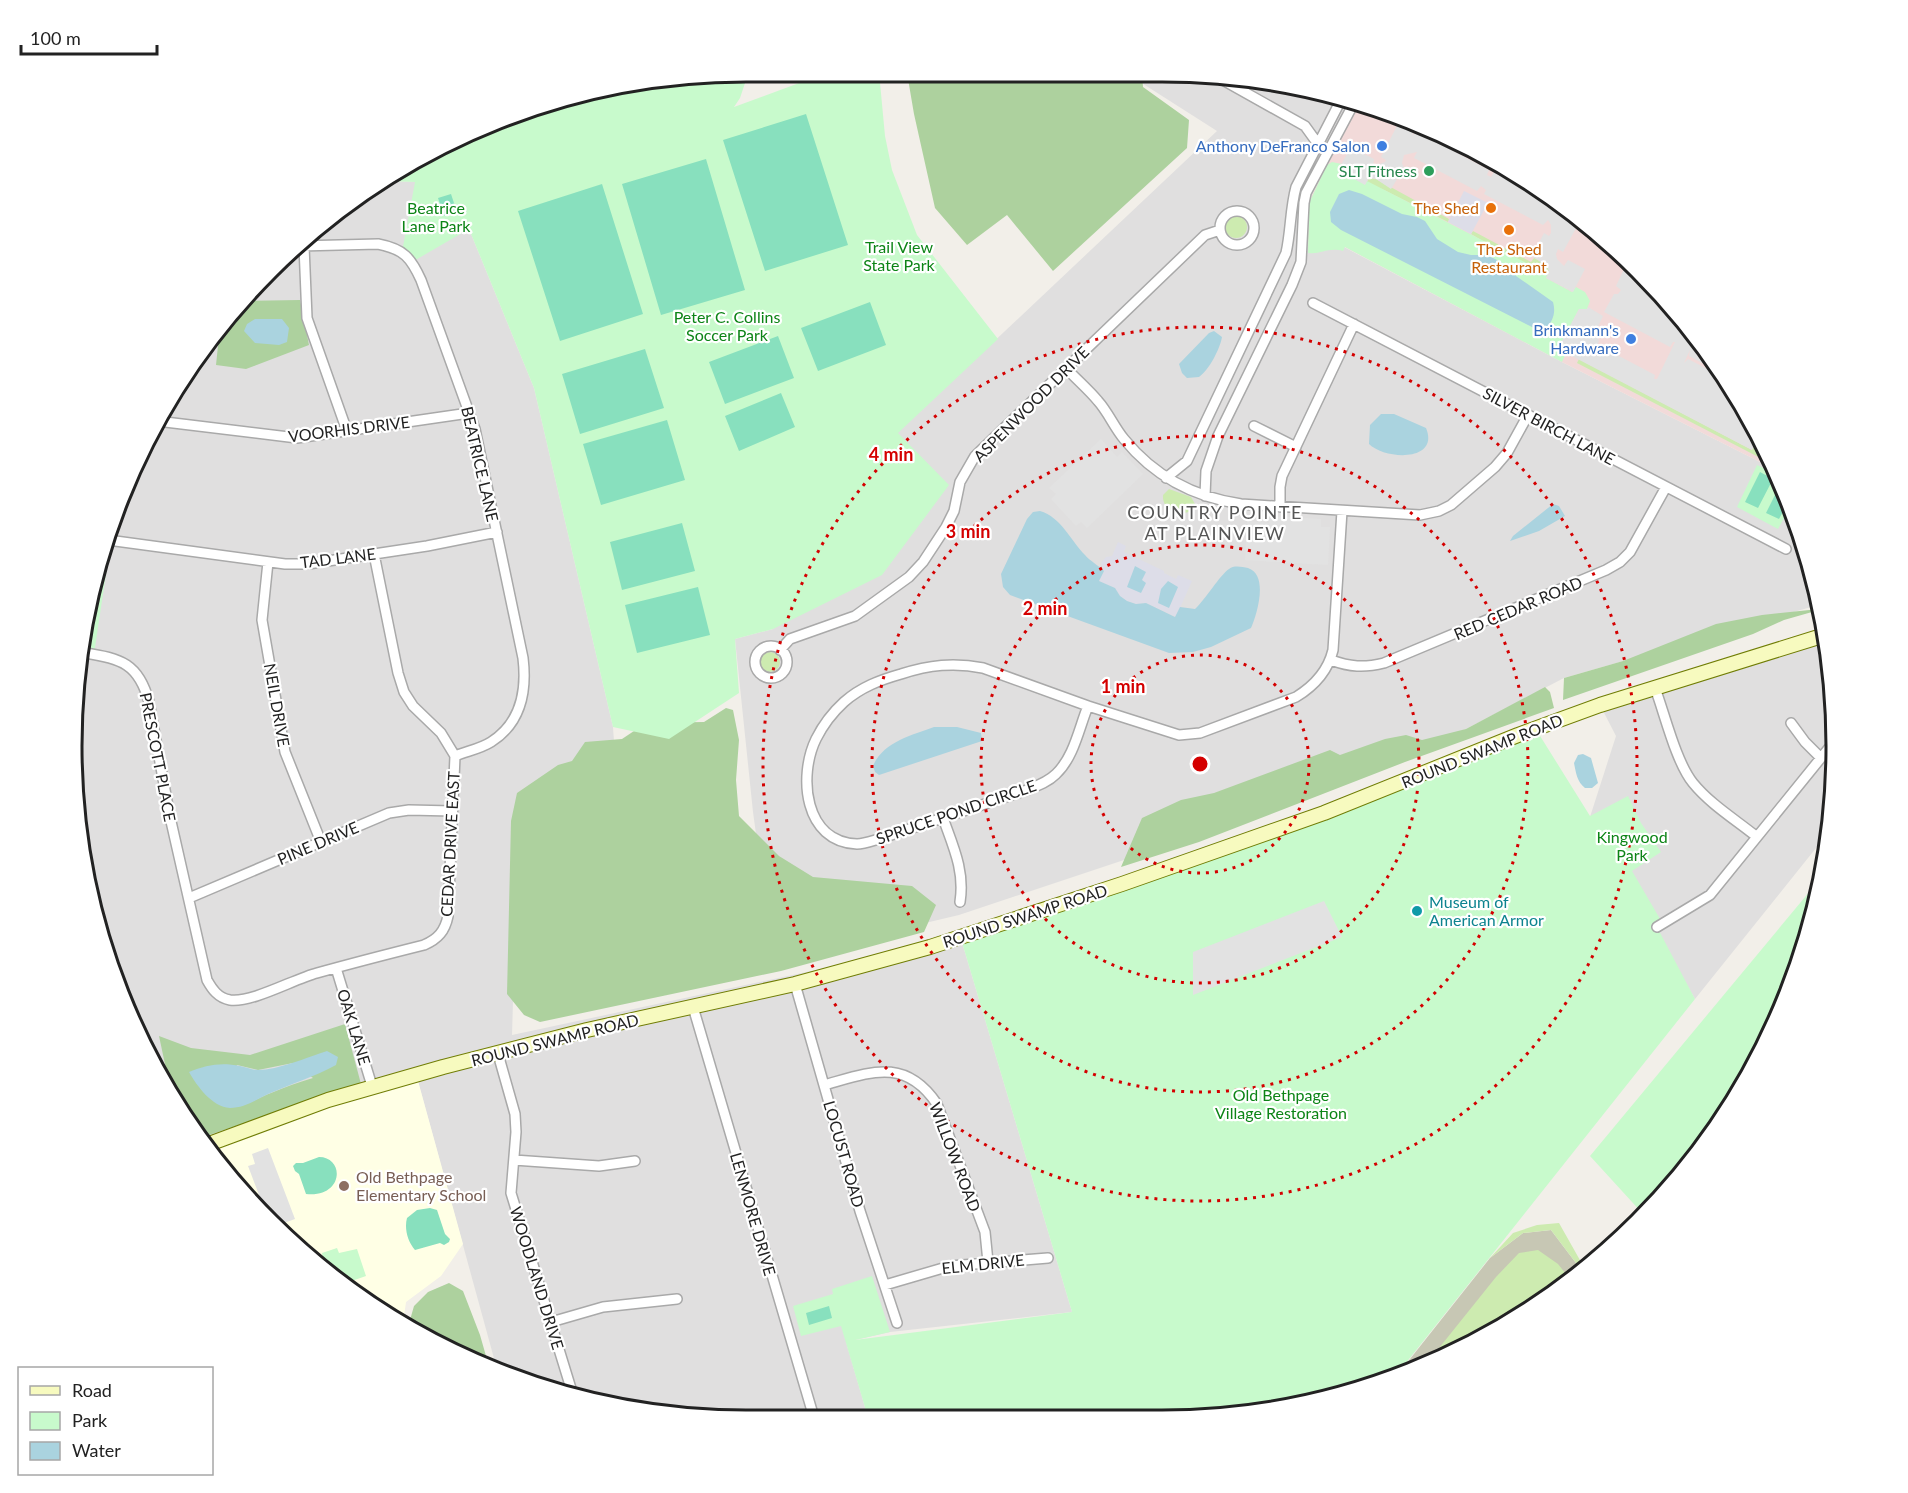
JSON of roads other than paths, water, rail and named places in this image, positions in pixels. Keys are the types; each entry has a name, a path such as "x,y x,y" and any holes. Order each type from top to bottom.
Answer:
{"main road":[{"name":"ROUND SWAMP ROAD","path":"214,1142 372,1086 587,1030 795,984 930,947 1122,884 1324,813 1518,735 1600,705 1816,638"}],"street":[{"path":"1235,87 1305,126 1318,144 1329,150"},
{"path":"1166,478 1187,461 1286,253 1293,200 1301,176 1338,106"},
{"path":"1205,496 1206,471 1218,436 1301,262 1304,203 1311,183 1350,110"},
{"name":"ASPENWOOD DRIVE","path":"780,650 790,639 855,616 909,577 923,562 946,527 954,511 960,482 975,456 1205,235 1220,230"},
{"name":"BEATRICE LANE","path":"310,246 378,244 390,246 406,255 412,262 421,280 480,448 523,658 524,692 516,716 506,729 491,742 455,756"},
{"path":"302,253 307,318 347,431"},
{"name":"SILVER BIRCH LANE","path":"1313,303 1786,549"},
{"path":"1280,507 1282,476 1353,324"},
{"path":"1066,368 1099,402 1142,459 1166,478 1205,496 1241,504 1420,515 1439,511 1451,505 1495,467 1507,453 1528,415"},
{"name":"VOORHIS DRIVE","path":"167,422 297,438 469,413"},
{"path":"1254,426 1296,447"},
{"name":"RED CEDAR ROAD","path":"1331,660 1347,666 1366,667 1384,663 1606,570 1620,562 1630,552 1666,487"},
{"name":"SPRUCE POND CIRCLE","path":"1088,706 1067,760 1056,775 1027,790 859,844 831,837 820,827 813,815 808,798 807,782 810,759 816,740 828,719 843,702 876,682 932,665 950,664 983,668 1088,706 1179,735 1200,732 1296,697 1319,679 1331,660 1336,623 1342,511"},
{"name":"TAD LANE","path":"116,541 268,562 308,564 427,546 497,532"},
{"name":"CEDAR DRIVE EAST","path":"336,968 424,945 438,937 446,925 448,916 455,756 441,733 413,706 404,692 374,554"},
{"name":"NEIL DRIVE","path":"268,562 262,620 285,752 321,842"},
{"name":"PRESCOTT PLACE","path":"89,654 115,658 132,668 144,684 170,817 207,980 213,990 230,1000 246,999 315,973 336,968"},
{"path":"1655,688 1680,758 1691,781 1704,795 1757,837"},
{"path":"1791,723 1804,742 1821,758"},
{"path":"1657,927 1710,895 1826,752"},
{"name":"PINE DRIVE","path":"189,898 389,813 409,810 452,811"},
{"path":"943,818 960,865 963,886 960,902"},
{"name":"OAK LANE","path":"336,968 372,1086"},
{"name":"LOCUST ROAD","path":"795,984 860,1211 897,1323"},
{"name":"LENMORE DRIVE","path":"693,1007 812,1410"},
{"name":"WOODLAND DRIVE","path":"498,1054 515,1114 516,1132 511,1193 570,1387"},
{"name":"WILLOW ROAD","path":"824,1085 884,1071 904,1075 924,1087 937,1104 985,1232 988,1262"},
{"path":"514,1160 599,1166 634,1161"},
{"name":"ELM DRIVE","path":"885,1285 936,1269 988,1262 1048,1258"},
{"path":"551,1322 603,1307 678,1299"}],"water":[{"path":"1349,190 1402,214 1425,221 1437,239 1458,252 1487,255 1501,262 1516,276 1553,302 1554,313 1546,329 1538,330 1341,230 1331,222 1330,212 1339,194"},
{"path":"255,319 282,319 289,328 287,342 279,345 255,343 244,331 247,324"},
{"path":"1214,331 1222,337 1213,359 1199,377 1187,378 1182,373 1179,364 1209,333"},
{"path":"1381,414 1394,414 1426,428 1428,439 1425,447 1409,455 1398,455 1387,453 1369,444 1370,425"},
{"path":"1553,504 1559,506 1565,516 1539,531 1510,541 1513,536"},
{"path":"1040,511 1054,518 1087,557 1104,571 1099,581 1115,588 1127,601 1136,604 1146,603 1175,617 1180,607 1195,609 1229,569 1248,568 1258,578 1260,586 1258,605 1251,628 1211,647 1193,652 1169,653 1010,595 1003,587 1001,574 1027,519 1033,512"},
{"path":"1135,566 1146,572 1142,580 1146,583 1141,593 1127,587"},
{"path":"1168,581 1178,587 1169,608 1158,603 1161,589"},
{"path":"934,727 957,727 981,733 982,741 879,775 875,772 873,766 891,745"},
{"path":"1583,754 1591,758 1598,783 1592,788 1582,786 1576,774 1574,763 1578,755"},
{"path":"327,1051 338,1057 336,1065 235,1108 223,1107 211,1100 189,1072 220,1064 256,1070 266,1069 284,1066"}],"place":[{"name":"Anthony DeFranco Salon","path":"1382,146"},
{"name":"SLT Fitness","path":"1429,171"},
{"name":"The Shed","path":"1491,208"},
{"name":"The Shed Restaurant","path":"1509,230"},
{"name":"Brinkmann's Hardware","path":"1631,339"},
{"name":"Museum of American Armor","path":"1417,911"},
{"name":"Old Bethpage Elementary School","path":"344,1186"}],"district":[{"name":"COUNTRY POINTE AT PLAINVIEW","path":"1215,523"}],"park label":[{"name":"Beatrice Lane Park","path":"436,217"},
{"name":"Trail View State Park","path":"899,256"},
{"name":"Peter C. Collins Soccer Park","path":"727,326"},
{"name":"Kingwood Park","path":"1632,846"},
{"name":"Old Bethpage Village Restoration","path":"1281,1104"}]}
